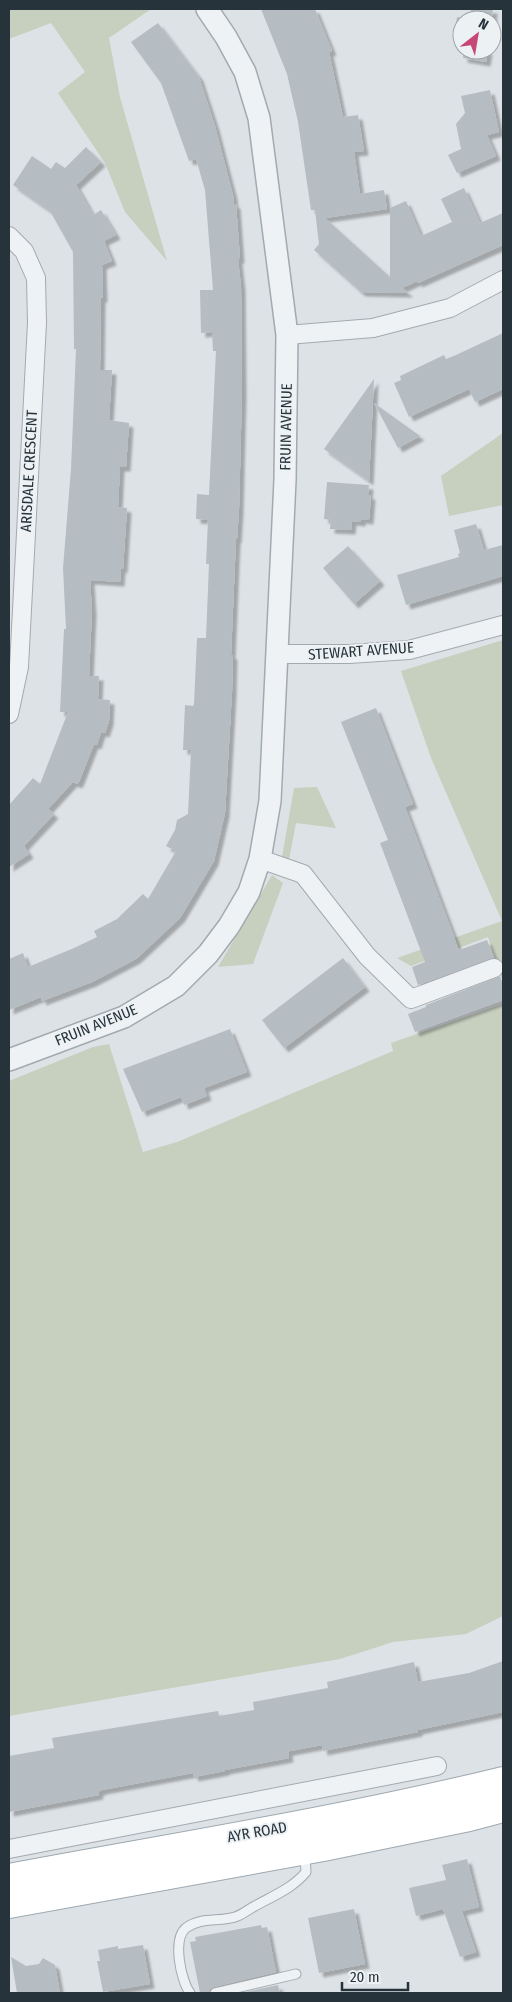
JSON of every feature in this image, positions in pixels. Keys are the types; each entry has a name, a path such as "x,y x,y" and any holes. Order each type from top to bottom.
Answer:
{"main road":[{"name":"AYR ROAD","path":"9,1904 301,1838 445,1795 503,1781"},
{"name":"AYR ROAD","path":"9,1878 469,1817 503,1808"}],"street":[{"name":"FRUIN AVENUE","path":"9,1060 124,1017 176,986 208,954 229,926 249,892 260,859 270,801 286,480 287,335 259,118 245,72 226,37 207,9"},
{"name":"ARISDALE CRESCENT","path":"9,236 24,251 36,278 37,324 19,667 9,714"},
{"path":"287,335 374,328 450,308 503,280"},
{"name":"STEWART AVENUE","path":"276,654 349,654 410,650 503,625"},
{"path":"260,859 303,874 367,956 410,999 494,968"},
{"name":"AYR ROAD","path":"9,1849 437,1766"}],"lane":[{"path":"190,1993 186,1988 178,1954 180,1937 186,1928 201,1922 235,1917 298,1882 306,1872 301,1838"},
{"path":"216,1993 296,1974"}],"green space":[{"path":"9,9 151,9 109,38 120,97 167,261 125,212 105,163 58,93 85,72 51,23 9,39"},
{"path":"503,433 503,505 449,516 441,476"},
{"path":"503,640 503,982 488,937 411,966 397,958 502,921 431,758 401,671"},
{"path":"317,787 336,828 296,823 289,860 282,857 294,788"},
{"path":"272,875 283,883 253,964 218,967"},
{"path":"503,1004 503,1616 466,1634 393,1642 340,1659 9,1716 9,1081 93,1047 109,1044 143,1152 177,1142 393,1051 391,1043"}],"building":[{"path":"261,9 315,9 332,51 329,52 343,117 358,115 364,151 354,152 360,194 384,190 387,209 325,218 390,277 390,208 406,201 421,236 452,222 441,199 464,188 480,223 503,213 503,245 418,283 417,281 402,288 409,293 361,292 314,250 319,244 315,210 311,210 298,122 287,74"},
{"path":"471,9 493,9 493,10"},
{"path":"158,23 199,77 215,126 234,204 236,204 241,287 242,392 239,509 231,655 233,655 232,692 225,813 214,861 180,918 136,959 92,982 42,1001 41,997 9,1010 9,959 23,953 28,967 74,948 97,937 94,931 117,919 143,894 148,899 176,851 166,846 175,830 177,820 188,814 191,750 183,750 185,705 193,706 194,704 197,638 206,638 209,564 206,564 208,520 196,519 197,494 209,495 216,351 213,351 212,332 201,333 200,290 213,290 205,190 196,159 189,161 161,83 131,42"},
{"path":"490,90 499,132 487,135 496,156 457,173 448,155 461,149 456,124 465,113 461,96"},
{"path":"86,147 101,162 76,185 93,215 101,210 116,235 104,241 112,261 102,265 103,298 101,298 100,370 112,370 109,420 129,423 126,467 120,467 118,507 127,508 123,569 121,568 120,582 90,580 92,611 89,676 99,676 98,699 110,700 109,721 105,733 101,732 97,745 94,744 79,782 77,784 73,782 48,809 54,814 24,846 29,854 9,867 9,805 33,778 40,784 68,712 60,712 64,629 66,629 63,568 71,469 76,349 74,349 73,252 50,211 13,185 32,156 51,169 56,162 65,168"},
{"path":"503,333 503,389 475,402 469,389 409,417 394,383 401,380 400,376 444,355 446,359"},
{"path":"374,379 369,481 324,449"},
{"path":"374,403 420,436 398,448"},
{"path":"327,482 369,485 368,495 371,495 369,520 361,519 361,522 352,521 351,530 330,529 331,520 324,519"},
{"path":"476,524 484,550 503,545 503,576 406,605 397,575 459,557 458,554 460,553 454,530"},
{"path":"348,546 380,581 354,604 323,568"},
{"path":"376,708 413,804 405,807 459,950 487,940 494,958 418,985 412,967 425,962 380,843 388,840 341,722"},
{"path":"343,958 365,987 284,1048 262,1020"},
{"path":"500,976 503,985 503,1000 415,1032 408,1014"},
{"path":"230,1029 247,1072 204,1088 207,1096 184,1105 181,1097 142,1112 123,1069"},
{"path":"503,1661 503,1712 418,1730 418,1732 323,1751 322,1745 290,1751 288,1752 289,1758 194,1777 193,1773 102,1790 98,1792 99,1795 9,1812 9,1756 54,1748 52,1738 218,1711 219,1716 254,1710 253,1702 328,1688 327,1682 414,1662 418,1682 469,1673"},
{"path":"467,1859 479,1907 462,1911 476,1952 460,1957 443,1909 416,1916 409,1888 446,1880 442,1865"},
{"path":"354,1909 365,1964 319,1973 308,1918"},
{"path":"261,1925 262,1928 267,1927 276,1972 214,1987 210,1989 209,1993 200,1993 190,1942 196,1941 195,1937"},
{"path":"143,1945 150,1984 103,1992 97,1961 100,1961 98,1950 118,1946 118,1949"},
{"path":"11,1957 26,1966 39,1964 43,1958 55,1965 60,1993 17,1993"},
{"path":"278,1985 280,1993 241,1993"}]}
